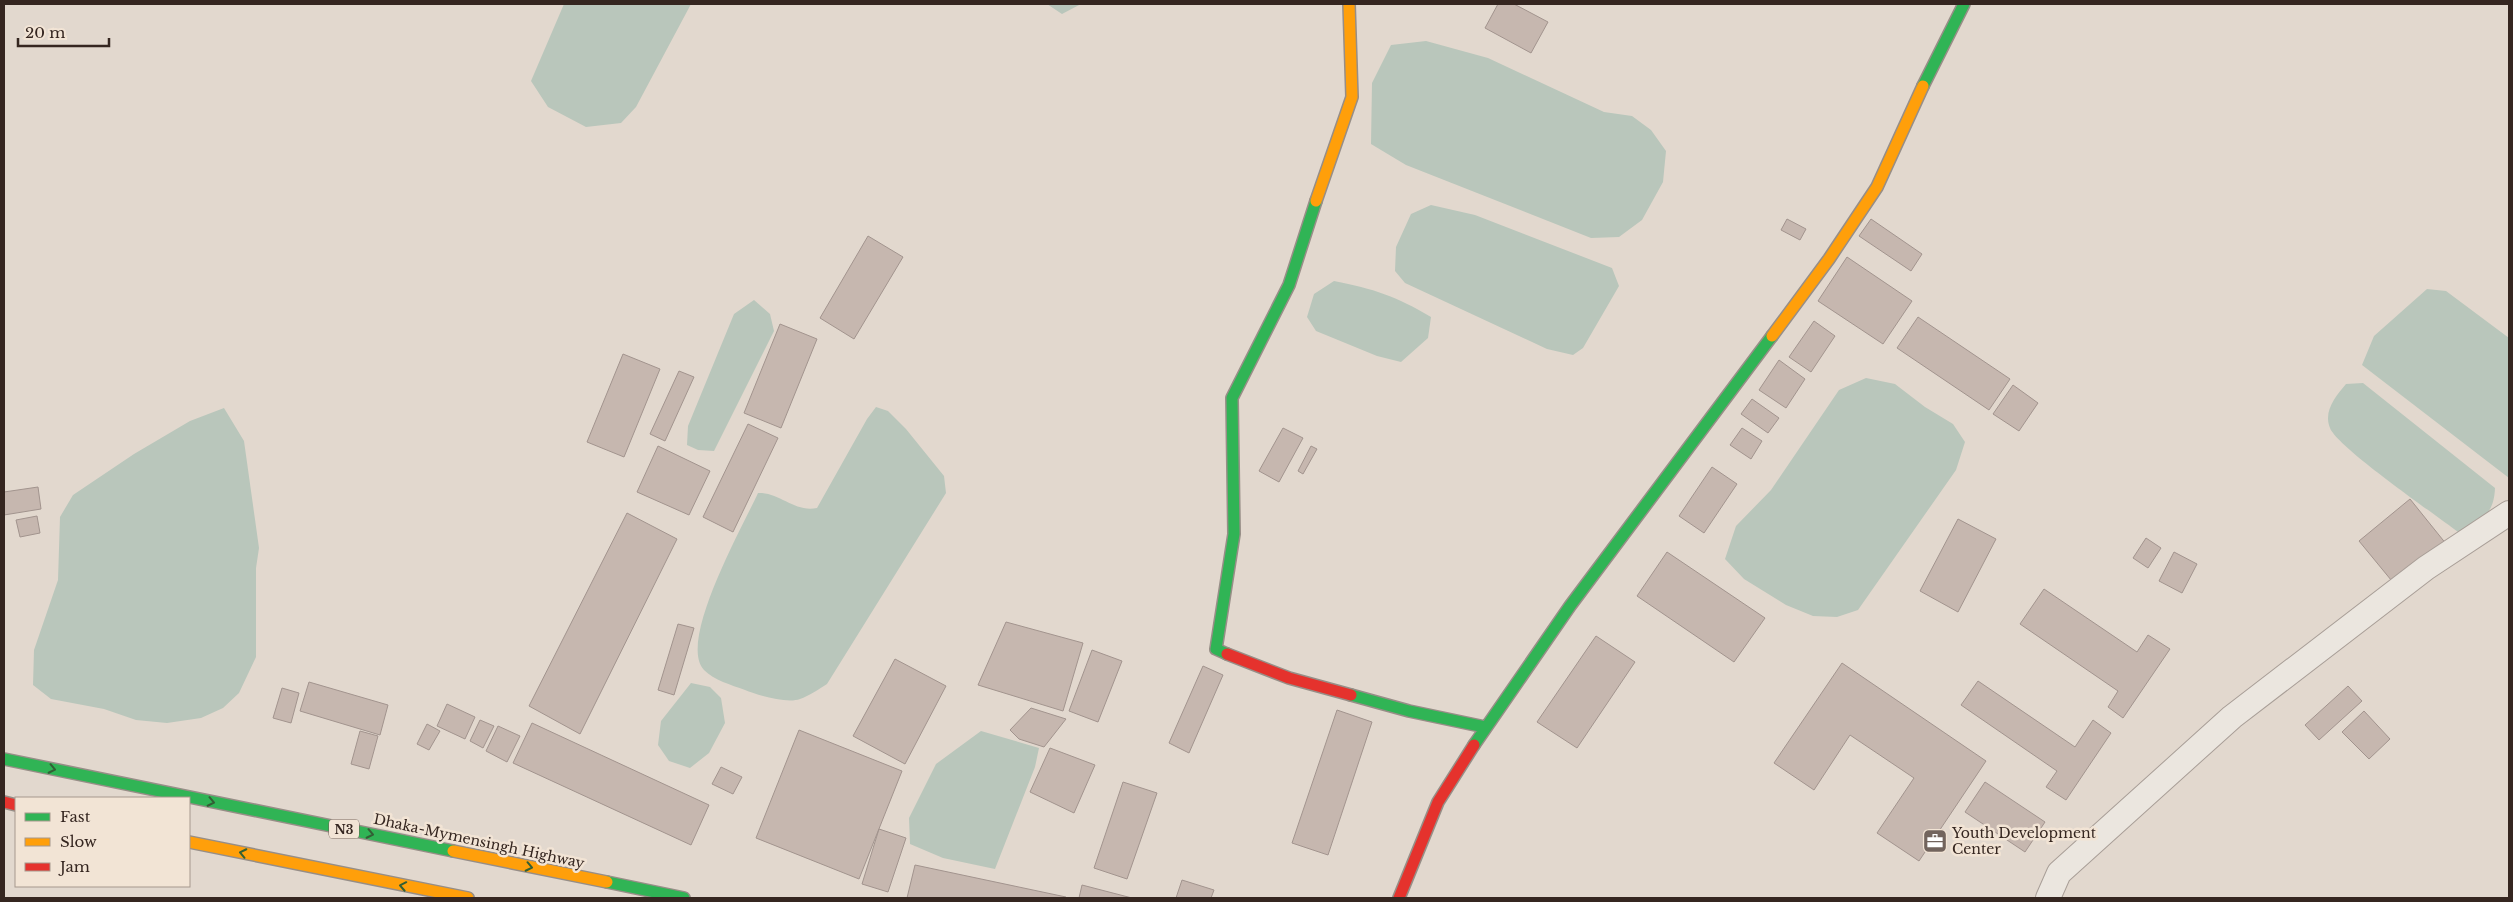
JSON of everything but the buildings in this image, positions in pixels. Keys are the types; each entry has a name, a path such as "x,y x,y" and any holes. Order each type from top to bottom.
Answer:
{"main road":[{"path":"1349,4 1352,97 1306,228 1290,285 1232,398 1234,534 1216,649 1289,678 1409,711 1485,727"},
{"path":"1399,898 1438,802 1485,727 1570,606 1830,259 1877,187 1945,39 1964,4"},
{"name":"Dhaka-Mymensingh Highway","path":"4,759 190,797"},
{"name":"Dhaka-Mymensingh Highway","path":"190,797 684,898"},
{"path":"190,842 468,898"}],"street":[{"path":"2048,898 2059,873 2232,718 2426,568 2509,513"}],"shaded area":[{"path":"564,4 691,4 636,107 621,123 586,127 548,107 531,81"},
{"path":"1047,4 1081,4 1062,14"},
{"path":"1426,41 1488,58 1604,112 1632,116 1651,130 1666,151 1663,182 1642,220 1619,237 1591,238 1406,165 1371,144 1372,83 1391,45"},
{"path":"1431,205 1475,215 1612,268 1619,286 1583,348 1573,355 1547,349 1405,283 1395,271 1396,247 1411,214"},
{"path":"1334,281 1384,294 1431,317 1428,338 1401,362 1377,356 1316,331 1307,317 1314,294"},
{"path":"2427,289 2446,291 2509,338 2509,478 2362,365 2374,336"},
{"path":"754,300 770,314 774,331 714,451 698,450 687,445 688,426 734,314"},
{"path":"1866,378 1895,384 1925,407 1953,424 1965,442 1956,470 1858,610 1837,617 1813,616 1786,605 1744,579 1725,559 1736,526 1771,490 1839,390"},
{"path":"2363,383 2495,488 2492,505 2485,516 2458,532 2368,465 2337,437 2328,422 2329,410 2346,384"},
{"path":"876,407 888,411 906,429 944,476 946,493 827,684 803,698 788,700 757,694 713,677 704,670 698,656 699,635 716,583 758,493 773,496 801,508 817,508 867,419"},
{"path":"224,408 244,441 259,548 256,568 256,657 239,693 223,708 201,718 167,723 136,720 104,709 51,699 33,685 34,650 58,580 60,517 73,495 134,454 190,421"},
{"path":"691,683 710,687 721,698 725,723 709,753 690,768 669,761 658,745 661,721"},
{"path":"981,731 1039,748 1035,767 995,869 943,858 910,844 909,818 936,764"}],"traffic: fast":[{"path":"1923,86 1964,4"},
{"path":"1227,654 1216,649 1234,534 1232,398 1289,285 1316,201"},
{"path":"1474,745 1570,606 1772,336"},
{"path":"1351,695 1409,711 1485,727"},
{"path":"4,759 189,797"},
{"path":"190,797 453,851"},
{"path":"607,882 684,898"}],"traffic: slow":[{"path":"1316,201 1352,97 1349,4"},
{"path":"1772,336 1829,259 1877,187 1923,86"},
{"path":"190,842 468,898"},
{"path":"453,851 607,882"}],"traffic: jam":[{"path":"1227,654 1289,678 1351,695"},
{"path":"1399,898 1438,802 1474,745"},
{"path":"4,802 15,805"}],"place":[{"name":"Youth Development Center","path":"1935,841"}]}
